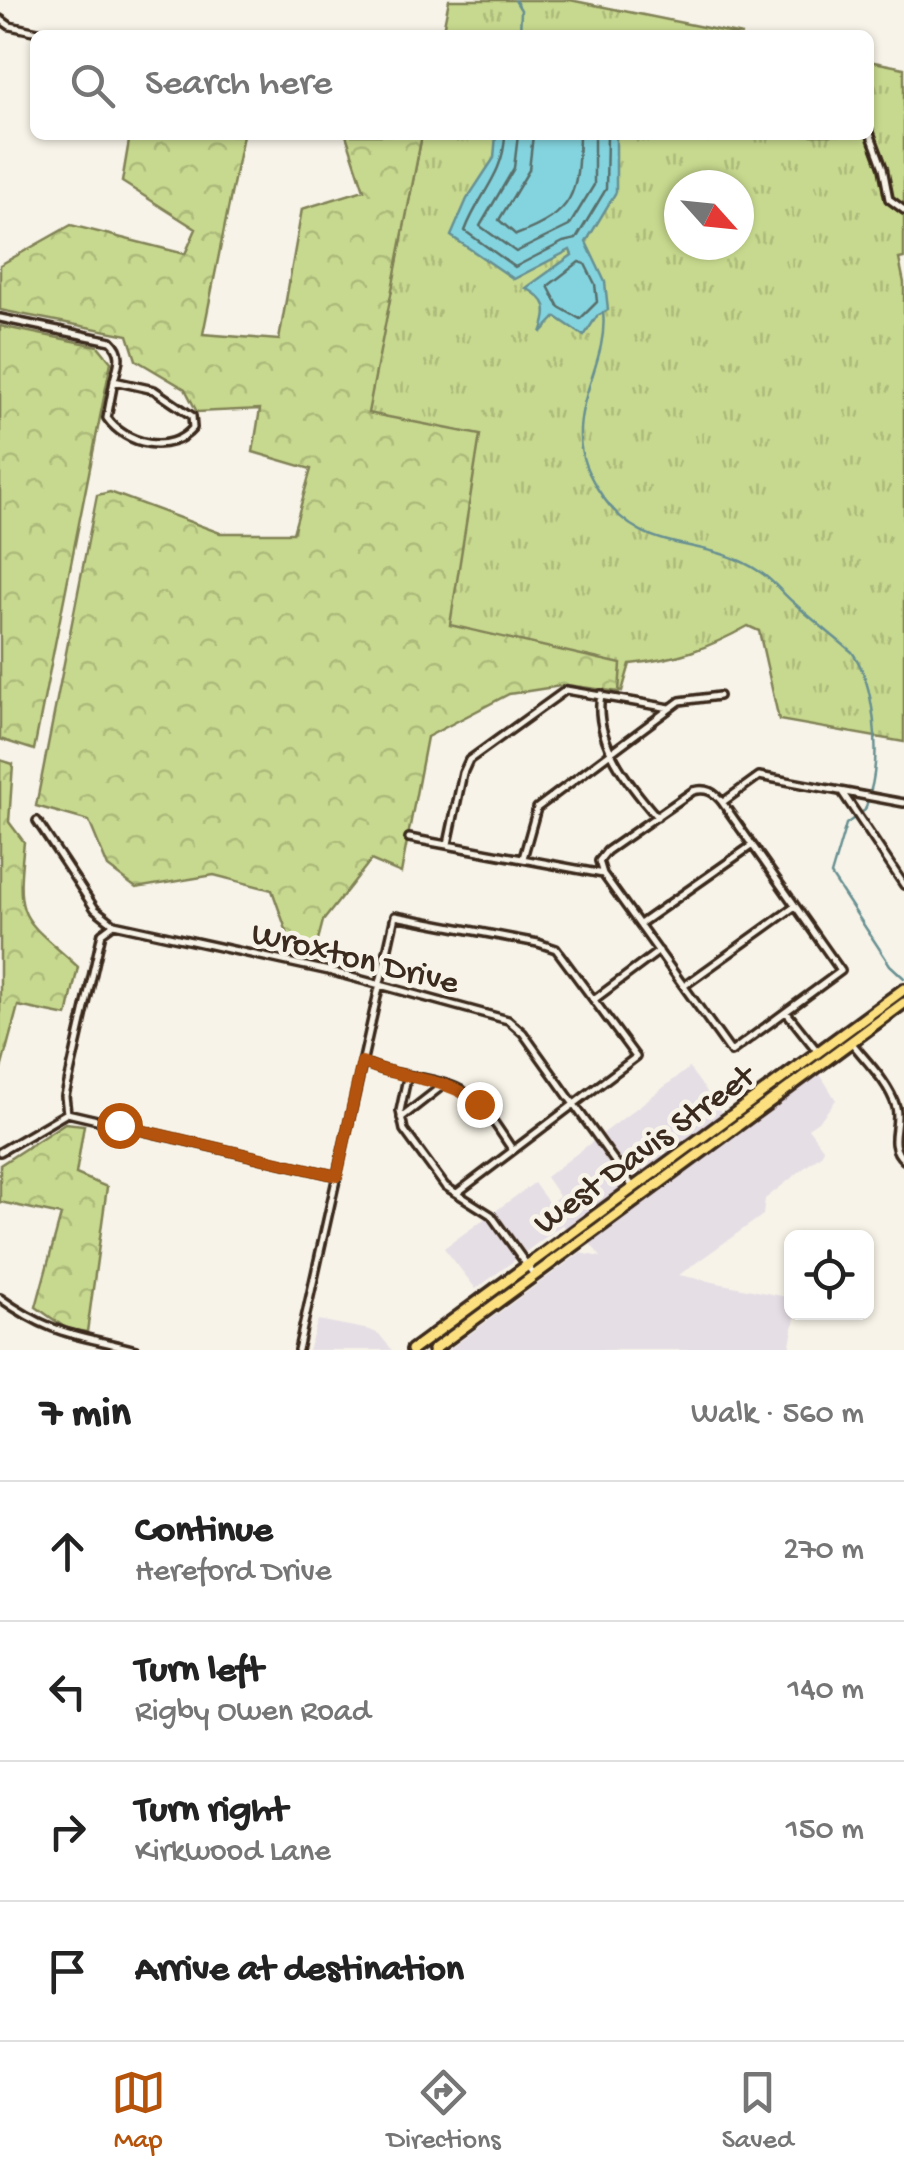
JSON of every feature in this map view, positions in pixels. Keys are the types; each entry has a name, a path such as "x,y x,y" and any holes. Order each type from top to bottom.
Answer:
{"main road":[{"name":"West Davis Street","path":"412,1350 904,989"},
{"path":"852,1042 851,1034 884,1009 890,999"},
{"name":"West Davis Street","path":"433,1350 904,1003"},
{"path":"780,1094 784,1086 816,1062 818,1052"},
{"path":"716,1141 716,1133 756,1098"},
{"path":"610,1219 615,1210 663,1175 665,1164"},
{"path":"425,1350 436,1341 434,1334"}],"street":[{"path":"0,19 10,26 30,30"},
{"path":"873,140 889,199 904,210"},
{"path":"0,318 112,340 120,356 114,381 106,418 114,427 156,444 174,444 193,428 192,416 162,394 114,381"},
{"path":"448,844 469,760 566,690 670,708"},
{"path":"602,694 610,753 657,817"},
{"path":"523,858 536,808 670,708 687,698 719,696"},
{"path":"722,802 759,776 904,803"},
{"path":"703,788 722,802 842,972 732,1052 598,861 657,817 703,788"},
{"path":"842,791 904,885"},
{"path":"37,821 95,910 114,924 102,934 65,1096 67,1113"},
{"path":"409,838 604,874"},
{"path":"640,924 751,846"},
{"path":"684,986 794,907"},
{"path":"298,1350 395,916 547,945 563,956 636,1057 457,1193"},
{"name":"Wroxton Drive","path":"114,924 379,984 508,1020 524,1033 633,1186"},
{"path":"595,999 659,951"},
{"path":"787,1012 818,1052"},
{"path":"852,1042 896,1105 896,1148 904,1160"},
{"path":"362,1062 407,1078 443,1085 472,1098 512,1149"},
{"path":"407,1078 401,1118 404,1130 439,1179 491,1214 534,1275"},
{"path":"401,1118 443,1085"},
{"path":"0,1152 67,1113 337,1176"},
{"path":"0,1298 58,1332 136,1350"}],"shaded area":[{"path":"689,1068 724,1115 568,1229 562,1225 476,1289 444,1248 534,1183 547,1205 559,1196 546,1177"},
{"path":"820,1074 836,1100 808,1128 823,1148 822,1154 765,1199 763,1215 679,1275 784,1297 784,1320 795,1320 789,1350 448,1350 580,1253 601,1257 588,1241"},
{"path":"318,1320 370,1330 379,1334 392,1350 308,1350"}],"green space":[{"path":"449,0 570,0 717,30 443,30"},
{"path":"874,62 904,68 904,258 899,259 904,283 904,742 779,720 759,631 748,626 691,652 630,664 622,691 434,656 367,413 421,140 874,140"},
{"path":"129,140 242,140 203,334 279,340 302,209 364,190 348,140 421,140 368,413 480,435 450,625 621,664 619,692 567,685 509,694 427,737 401,873 371,860 323,921 314,955 284,953 288,935 272,890 214,875 136,888 108,867 89,821 36,806 97,495 110,492 220,533 293,533 311,469 253,452 260,409 197,412 185,389 136,360 128,335 0,310 0,265 71,225 185,254 196,229 122,182"},
{"path":"0,326 98,346 111,362 34,750 0,739"},
{"path":"0,760 13,764 9,822 24,842 21,888 26,915 78,967 67,1016 18,1006 0,1073"},
{"path":"65,1123 84,1125 76,1174 107,1187 87,1332 67,1329 36,1307 61,1215 0,1202 0,1165"}],"water":[{"path":"496,140 616,140 616,192 586,242 605,282 608,310 597,316 584,336 556,317 541,333 545,306 526,288 572,255 570,250 514,279 451,236 467,199 494,158"}],"waterway":[{"path":"515,0 521,10 520,30"},
{"path":"603,312 601,344 583,406 580,438 593,482 614,511 633,526 652,536 716,552 760,572 852,652 866,682 874,720 875,760 870,793"},
{"path":"868,800 865,810 846,824 831,875 890,965 904,978"}],"route":[{"path":"119,1125 337,1176 362,1062 407,1078 452,1086 479,1104"}]}
